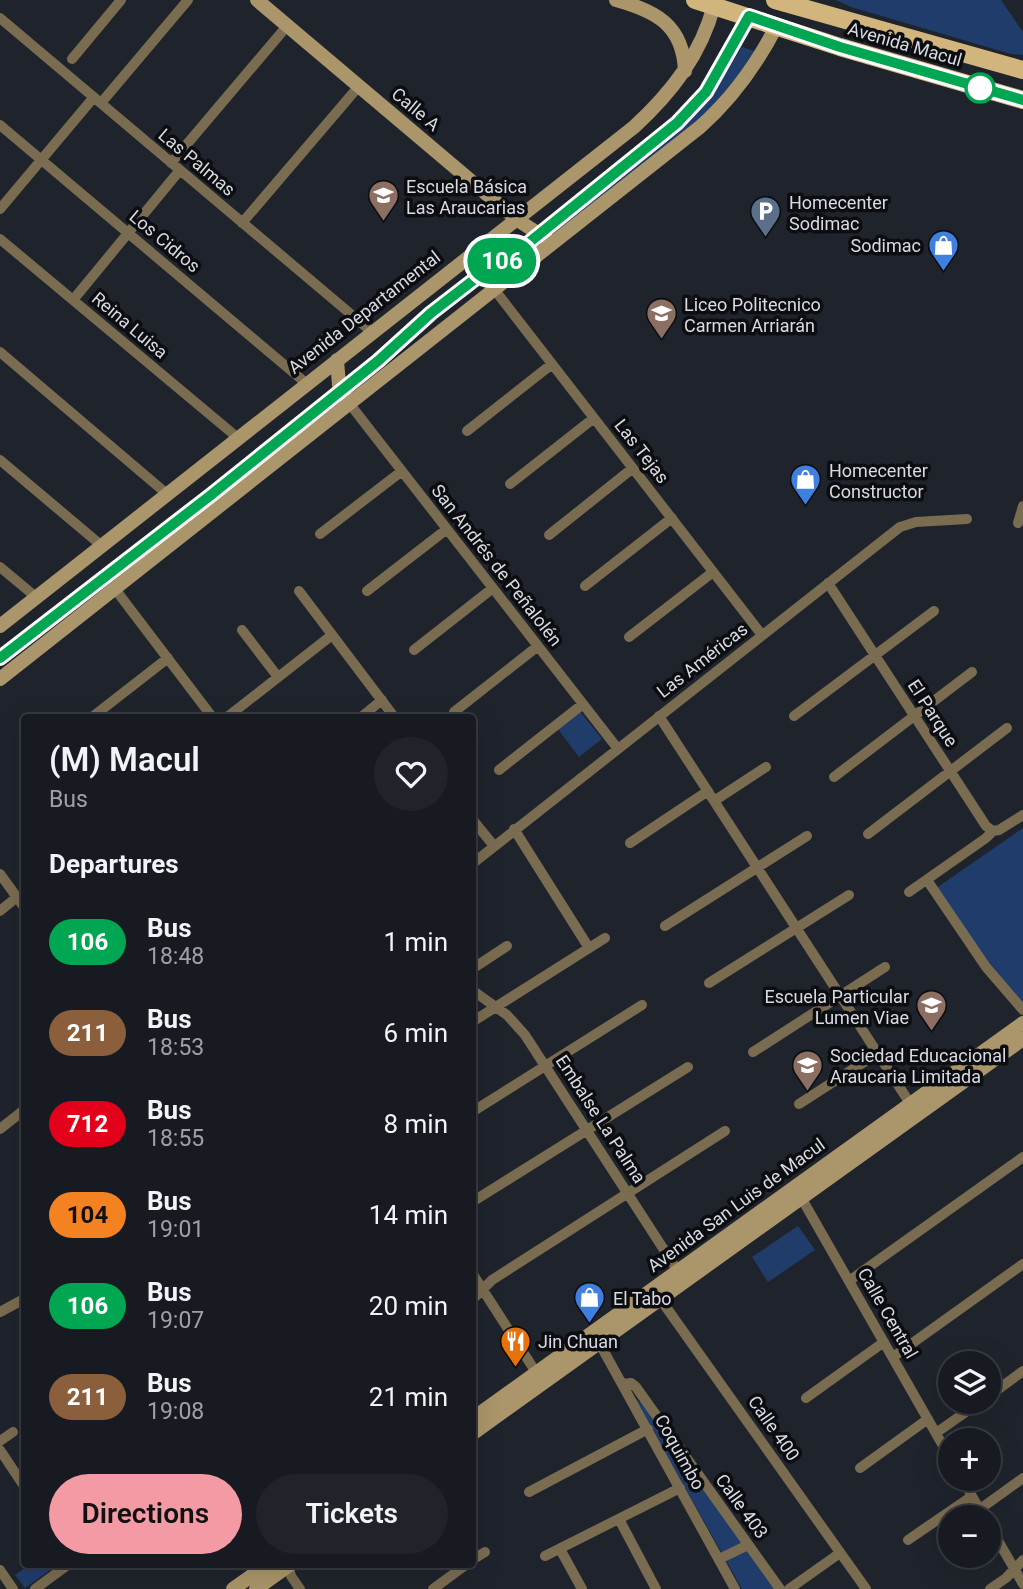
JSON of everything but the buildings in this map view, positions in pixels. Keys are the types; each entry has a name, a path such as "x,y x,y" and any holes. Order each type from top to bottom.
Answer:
{"main road":[{"name":"Calle A","path":"257,0 516,219 553,243"},
{"path":"616,0 647,9 664,21 679,41 685,71"},
{"name":"Avenida Macul","path":"695,0 714,3 848,49 1023,100"},
{"path":"824,0 847,21"},
{"path":"0,679 349,402 659,161 715,114 755,65 777,25 783,1"},
{"name":"Avenida Macul","path":"783,1 1020,67"},
{"name":"Avenida Departamental","path":"0,626 634,127 661,101 685,71 705,33 714,3"},
{"path":"337,360 339,384 349,402"},
{"name":"Avenida San Luis de Macul","path":"476,1431 540,1378 656,1293 1022,1031"},
{"name":"Avenida San Luis de Macul","path":"476,1417 540,1378"},
{"path":"233,1589 262,1568"},
{"path":"256,1589 285,1568"}],"street":[{"path":"72,59 121,0"},
{"path":"0,209 41,160 188,0"},
{"name":"Las Palmas","path":"0,18 372,332"},
{"path":"73,300 128,233 176,166 287,26"},
{"path":"242,223 359,86"},
{"name":"Los Cidros","path":"0,125 307,384"},
{"name":"Reina Luisa","path":"0,239 237,439"},
{"name":"Las Tejas","path":"494,289 762,635"},
{"path":"0,352 167,494"},
{"path":"467,431 552,364"},
{"name":"San Andrés de Peñalolén","path":"349,402 618,749"},
{"path":"510,484 594,418"},
{"path":"0,460 102,546"},
{"path":"549,535 633,468"},
{"path":"320,534 402,471"},
{"path":"1006,520 1021,524 1023,506"},
{"path":"585,586 672,518"},
{"name":"Las Américas","path":"476,861 904,524 967,519"},
{"path":"367,591 447,529"},
{"path":"0,567 36,597"},
{"path":"629,637 713,572"},
{"name":"El Parque","path":"828,583 986,826 993,831"},
{"path":"414,650 493,588"},
{"path":"115,589 210,714"},
{"path":"299,591 392,714"},
{"path":"794,716 934,611"},
{"path":"242,630 278,677"},
{"path":"231,714 332,635"},
{"path":"454,712 538,646"},
{"path":"97,714 168,658"},
{"path":"834,777 972,672"},
{"path":"365,714 382,700"},
{"path":"499,770 583,704"},
{"path":"659,716 914,1110"},
{"path":"868,834 1007,728"},
{"path":"630,843 766,767"},
{"path":"909,892 993,831 1023,815"},
{"path":"476,824 494,846"},
{"path":"514,829 589,948"},
{"path":"665,926 807,836"},
{"path":"0,874 21,902 0,911"},
{"path":"927,880 986,967 1023,1010"},
{"path":"709,983 849,895"},
{"path":"476,1019 605,938"},
{"path":"476,966 507,946"},
{"path":"753,1052 885,967"},
{"name":"Embalse La Palma","path":"476,993 496,1006 526,1035 681,1276"},
{"path":"476,1110 642,1005"},
{"path":"799,1104 878,1054"},
{"path":"476,1199 688,1067"},
{"path":"0,1129 21,1112"},
{"path":"476,1296 492,1280 725,1131"},
{"path":"849,1281 1023,1157"},
{"name":"Calle Central","path":"798,1192 938,1437"},
{"path":"892,1357 1023,1264"},
{"path":"476,1279 540,1378"},
{"name":"Calle 400","path":"656,1293 866,1589"},
{"path":"0,1312 21,1301"},
{"name":"Coquimbo","path":"596,1337 735,1589"},
{"path":"806,1398 884,1342"},
{"path":"1001,1387 1023,1371"},
{"name":"Calle 403","path":"623,1384 631,1383 636,1387 780,1589"},
{"path":"936,1433 963,1414"},
{"path":"860,1468 928,1419"},
{"path":"529,1492 648,1429"},
{"path":"0,1441 13,1432"},
{"path":"0,1450 21,1482"},
{"path":"991,1505 1023,1478"},
{"path":"545,1556 680,1488"},
{"path":"969,1491 977,1505"},
{"path":"908,1540 972,1496"},
{"path":"619,1519 656,1589"},
{"path":"719,1559 748,1545"},
{"path":"1001,1546 1023,1584"},
{"path":"560,1549 582,1589"},
{"path":"476,1558 485,1552"},
{"path":"789,1589 840,1553"},
{"path":"990,1589 1023,1560"},
{"path":"35,1589 64,1568"},
{"path":"290,1568 291,1576 300,1589"},
{"path":"433,1589 462,1568"},
{"path":"0,1570 13,1589"},
{"path":"50,1578 58,1589"}],"shaded area":[{"path":"836,0 1001,0 1023,32 1023,55 1011,54 851,7"},
{"path":"742,47 757,52 729,91 706,114 560,230 557,226 662,144 700,107 716,88"},
{"path":"579,710 602,739 579,757 557,728"},
{"path":"1023,828 1023,1003 991,966 935,889"},
{"path":"798,1226 815,1250 768,1282 752,1257"},
{"path":"635,1398 645,1406 775,1589 742,1589"},
{"path":"25,1568 53,1568 25,1588 15,1575"}],"bus line":[{"name":"106","path":"0,658 211,495 378,361 431,313 484,272 521,249 642,153 677,123 706,92 749,16 840,47 1023,100"}],"place":[{"name":"Escuela Básica Las Araucarias","path":"383,223"},
{"name":"Homecenter Sodimac","path":"766,239"},
{"name":"Sodimac","path":"944,272"},
{"name":"Liceo Politecnico Carmen Arriarán","path":"661,341"},
{"name":"Homecenter Constructor","path":"806,507"},
{"name":"Escuela Particular Lumen Viae","path":"932,1033"},
{"name":"Sociedad Educacional Araucaria Limitada","path":"807,1092"},
{"name":"El Tabo","path":"590,1325"},
{"name":"Jin Chuan","path":"515,1368"}]}
